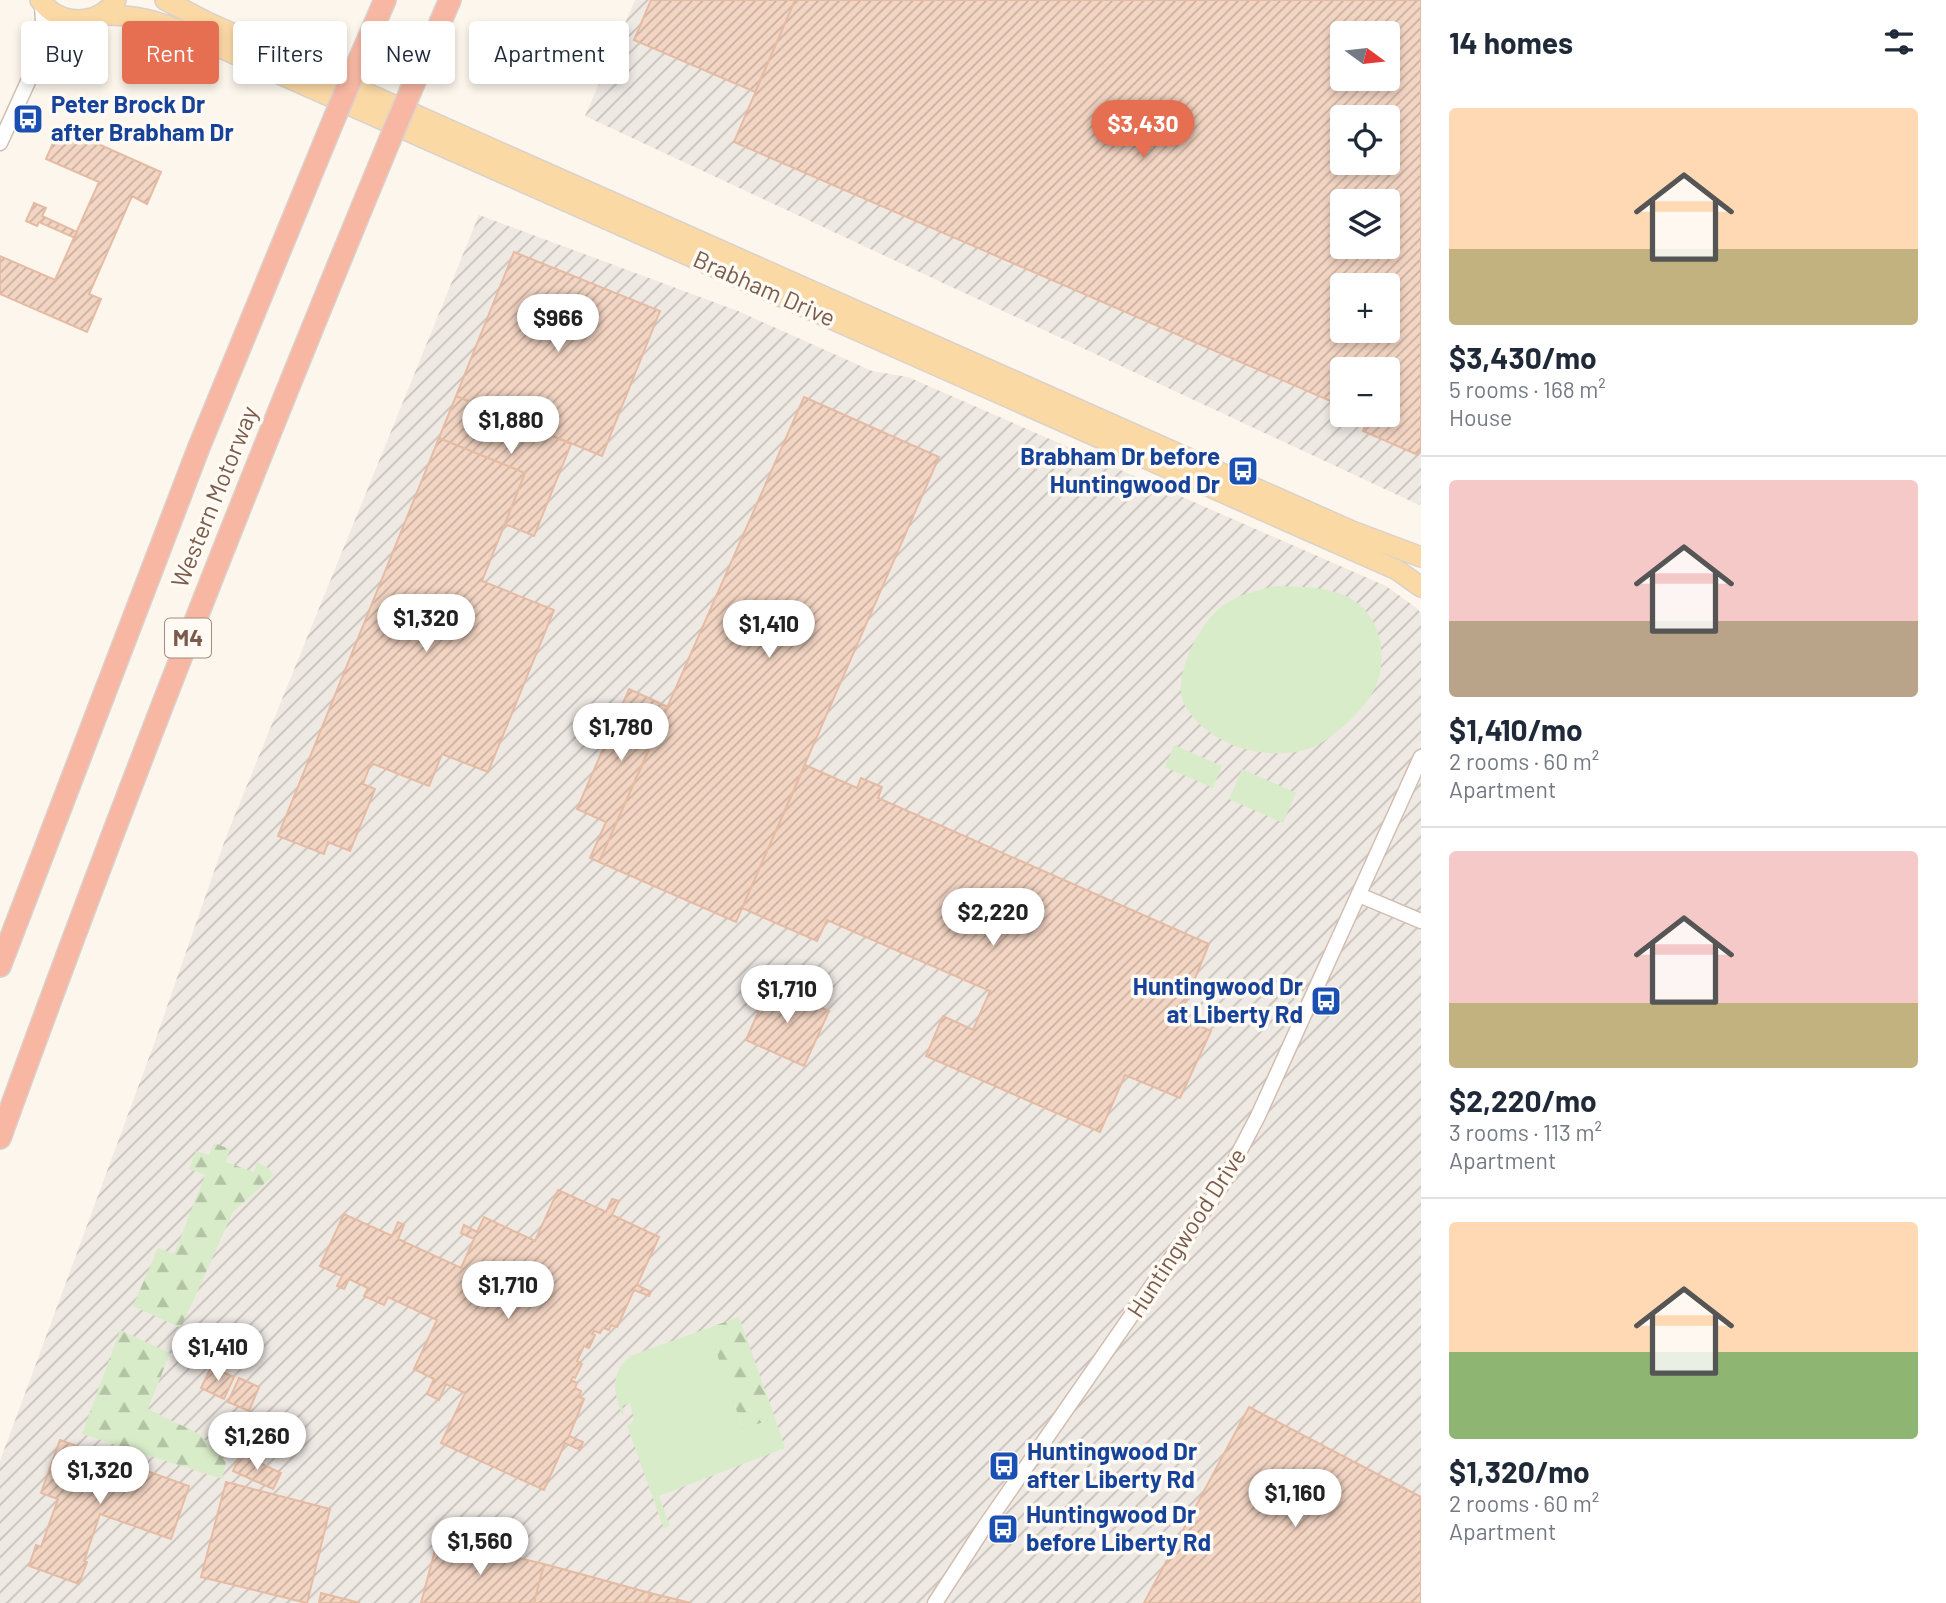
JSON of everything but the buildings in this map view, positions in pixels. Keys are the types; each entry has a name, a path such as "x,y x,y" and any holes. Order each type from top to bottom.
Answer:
{"highway":[{"name":"Western Motorway","path":"0,966 190,471 385,0"},
{"name":"Western Motorway","path":"0,1138 87,902 271,427 450,0"}],"main road":[{"path":"41,2 60,17 81,21 100,15 116,0"},
{"name":"Brabham Drive","path":"164,0 232,33 1352,531 1421,557"},
{"name":"Brabham Drive","path":"100,15 154,19 189,34 1386,566 1421,587"}],"street":[{"path":"41,2 43,21"},
{"path":"0,143 27,84"},
{"name":"Huntingwood Drive","path":"935,1603 983,1529 1222,1185 1249,1135 1421,757"},
{"path":"1359,894 1421,921"}],"shaded area":[{"path":"635,0 1421,0 1419,505 585,116 599,84 629,84 629,21 626,21"},
{"path":"479,215 738,311 872,371 908,377 1386,586 1418,609 1421,614 1421,1603 0,1603 0,1461 154,1044 226,837"}],"green space":[{"path":"1275,586 1322,589 1348,597 1359,604 1375,625 1382,651 1379,677 1374,690 1354,716 1336,733 1317,745 1302,751 1284,753 1244,749 1216,736 1189,712 1181,691 1185,665 1204,625 1233,599"},
{"path":"1174,745 1222,766 1213,788 1165,767"},
{"path":"1242,769 1296,793 1283,823 1229,799"},
{"path":"214,1143 230,1149 226,1162 254,1172 257,1162 267,1167 274,1175 233,1212 181,1328 133,1306 158,1248 174,1254 205,1175 189,1169 196,1151 209,1155"},
{"path":"739,1317 775,1418 743,1429 708,1328"},
{"path":"708,1328 743,1429 775,1418 785,1448 659,1496 670,1526 664,1529 627,1426 634,1420 630,1403 622,1406 622,1415 619,1407 615,1391 616,1377 630,1356"},
{"path":"120,1330 170,1353 148,1409 199,1434 226,1462 222,1479 82,1434"}],"place":[{"name":"Peter Brock Dr after Brabham Dr","path":"28,119"},
{"name":"Brabham Dr before Huntingwood Dr","path":"1243,471"},
{"name":"Huntingwood Dr at Liberty Rd","path":"1326,1001"},
{"name":"Huntingwood Dr after Liberty Rd","path":"1004,1466"},
{"name":"Huntingwood Dr before Liberty Rd","path":"1003,1529"}]}
